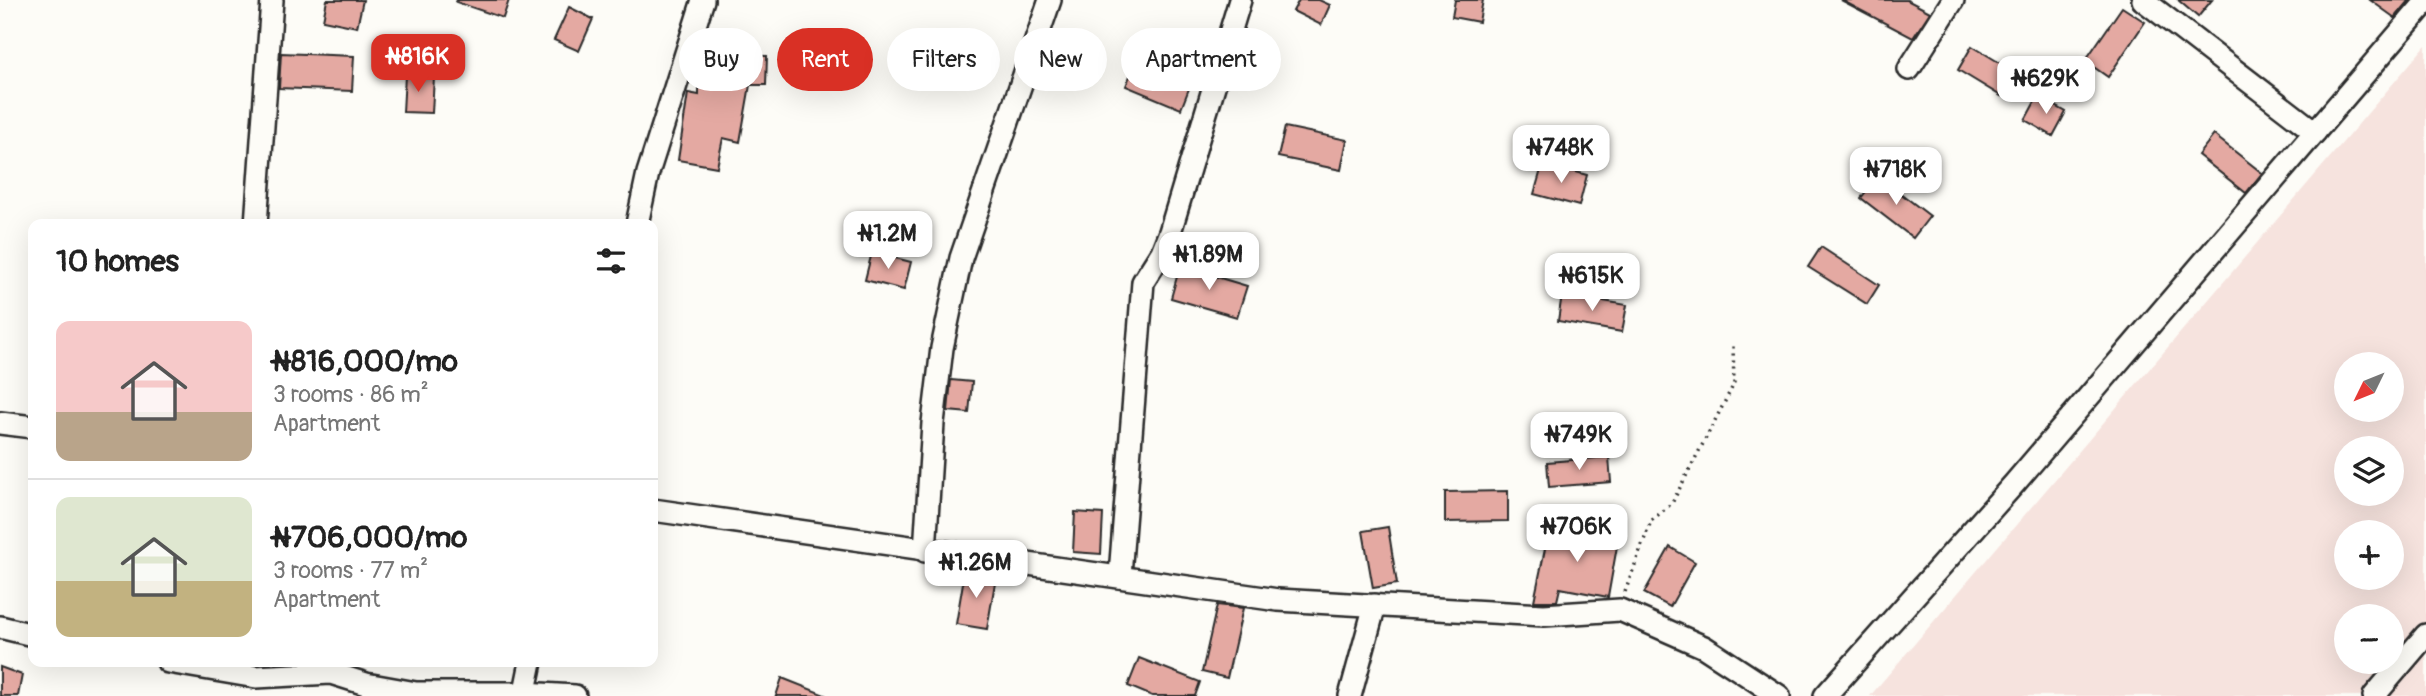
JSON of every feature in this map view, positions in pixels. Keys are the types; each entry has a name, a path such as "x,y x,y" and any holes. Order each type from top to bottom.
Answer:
{"street":[{"path":"256,219 272,0"},
{"path":"638,219 648,173 703,0"},
{"path":"925,551 933,422 942,348 961,258 1050,0"},
{"path":"1120,575 1143,282 1170,232 1240,0"},
{"path":"1909,69 1954,0"},
{"path":"2143,0 2315,132"},
{"path":"1825,696 2014,484 2426,2"},
{"path":"0,423 28,426"},
{"path":"658,511 925,551 1120,575 1278,600 1544,615 1620,610 1704,647 1779,696"},
{"path":"1350,696 1375,605"},
{"path":"0,627 28,634"},
{"path":"2374,696 2426,635"},
{"path":"197,667 256,677 331,673 366,684 416,693 575,696"},
{"path":"524,694 530,667"}],"path":[{"path":"1620,610 1631,570 1651,521 1672,503 1734,384 1733,346"}],"shaded area":[{"path":"2426,45 2426,696 1870,696"}],"building":[{"path":"327,0 363,0 357,27 323,20"},
{"path":"509,0 503,18 456,2"},
{"path":"1299,0 1319,0 1330,5 1321,25 1293,11"},
{"path":"1455,0 1483,0 1479,22 1452,17"},
{"path":"1841,0 1907,0 1930,12 1913,38"},
{"path":"2178,0 2212,0 2198,17"},
{"path":"2370,0 2410,0 2395,18"},
{"path":"569,7 593,19 579,51 554,40"},
{"path":"2122,7 2145,22 2108,77 2085,61"},
{"path":"1972,46 2015,72 2001,96 1958,70"},
{"path":"281,53 354,56 352,91 279,88"},
{"path":"763,56 767,56 766,85 763,85"},
{"path":"405,75 434,77 432,113 403,112"},
{"path":"699,91 749,91 740,142 723,138 717,167 678,160 688,93 699,95"},
{"path":"1138,91 1188,91 1181,109"},
{"path":"2038,96 2066,112 2053,136 2025,120"},
{"path":"1285,127 1347,140 1341,170 1278,157"},
{"path":"2214,135 2262,173 2246,193 2198,155"},
{"path":"1543,163 1587,175 1579,206 1534,194"},
{"path":"1878,176 1930,216 1913,238 1861,198"},
{"path":"1821,247 1879,285 1867,304 1808,267"},
{"path":"872,252 911,262 904,290 865,280"},
{"path":"1180,266 1247,286 1237,317 1171,298"},
{"path":"1562,294 1627,305 1622,332 1558,321"},
{"path":"951,380 972,382 969,413 948,411"},
{"path":"1609,457 1611,482 1549,487 1547,462"},
{"path":"1508,491 1508,521 1445,522 1445,492"},
{"path":"1075,512 1103,514 1101,554 1073,552"},
{"path":"1388,527 1397,584 1373,588 1363,531"},
{"path":"1587,529 1619,535 1608,597 1560,588 1557,601 1534,601 1549,530 1586,537"},
{"path":"1670,547 1695,562 1670,607 1644,593"},
{"path":"965,571 996,577 987,629 956,624"},
{"path":"1217,605 1243,608 1227,678 1202,672"},
{"path":"1139,658 1200,682 1195,696 1152,696 1128,686"},
{"path":"0,667 22,675 18,696 0,696"},
{"path":"782,678 825,695 776,696"}]}
